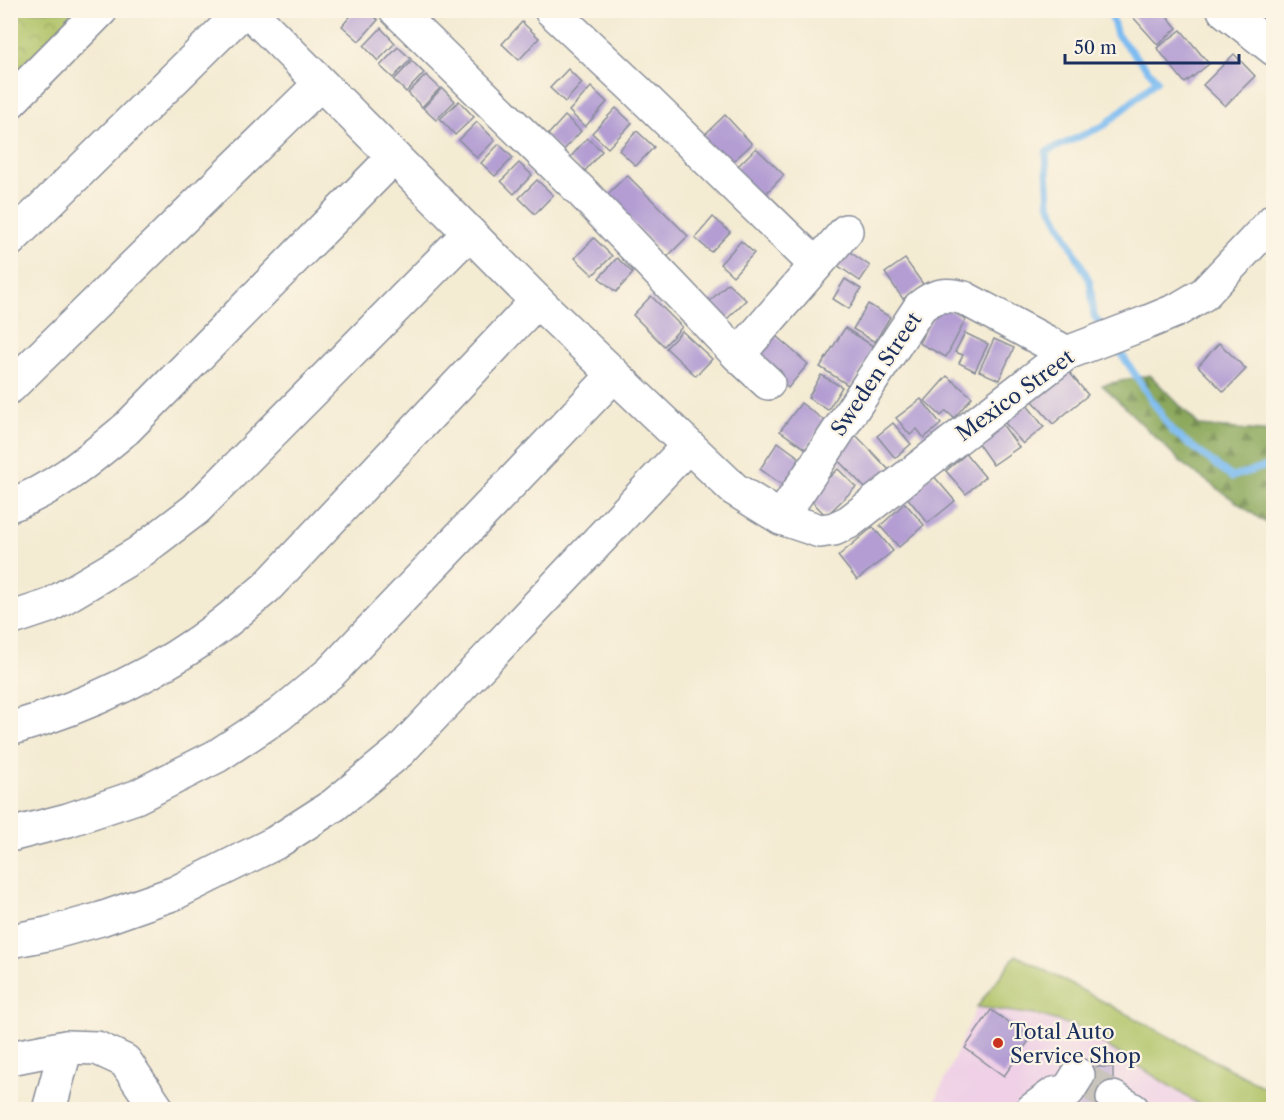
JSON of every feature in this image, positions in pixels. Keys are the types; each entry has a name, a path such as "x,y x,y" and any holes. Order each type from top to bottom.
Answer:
{"street":[{"path":"10,102 101,10"},
{"path":"10,240 246,10"},
{"name":"Mexico Street","path":"246,10 537,301 735,489 781,518 820,531 834,529 849,522 1066,353 1177,310 1204,294 1274,220"},
{"path":"396,10 583,193 768,383"},
{"path":"551,10 638,91 816,265"},
{"path":"1224,10 1274,49"},
{"path":"10,387 320,84"},
{"path":"10,505 25,500 83,465 126,429 394,157"},
{"path":"738,354 846,231"},
{"path":"10,619 49,606 137,554 196,509 469,233"},
{"name":"Sweden Street","path":"781,518 920,308 928,300 939,295 952,294 964,298 1066,353"},
{"path":"10,729 42,720 98,699 159,667 219,627 266,588 537,301"},
{"path":"10,835 68,820 136,797 217,756 279,715 331,672 614,375"},
{"path":"10,941 47,934 100,919 175,893 275,843 334,806 400,751 688,446"},
{"path":"49,1110 66,1047"},
{"path":"10,1058 66,1047 97,1048 125,1061 158,1110"},
{"path":"1032,1110 1054,1094 1068,1091 1078,1075"}],"shaded area":[{"path":"1016,955 1273,1092 1273,1109 931,1110 977,1007"}],"green space":[{"path":"11,11 92,11 11,94"},
{"path":"1150,375 1200,426 1273,432 1273,528 1184,465 1102,385"},
{"path":"1016,955 1273,1092 1273,1109 1206,1109 1077,1027 1042,1016 977,1007"}],"building":[{"path":"356,10 367,10 378,20 359,41 342,26"},
{"path":"1138,10 1173,10 1167,16 1177,28 1158,45 1132,16"},
{"path":"522,22 539,38 519,60 502,44"},
{"path":"381,28 395,43 378,61 364,46"},
{"path":"1181,30 1209,64 1185,83 1157,48"},
{"path":"398,47 411,59 393,78 380,66"},
{"path":"1234,54 1255,76 1225,106 1203,85"},
{"path":"412,61 424,73 406,92 394,80"},
{"path":"568,69 582,83 565,102 550,88"},
{"path":"426,75 440,88 422,107 408,93"},
{"path":"591,87 607,102 585,127 569,111"},
{"path":"442,88 455,101 436,120 423,108"},
{"path":"459,101 474,117 455,135 440,119"},
{"path":"616,108 632,123 608,148 592,133"},
{"path":"725,115 752,144 725,169 698,141"},
{"path":"565,116 581,131 562,152 546,137"},
{"path":"477,122 495,140 477,158 459,140"},
{"path":"637,131 654,147 636,166 619,150"},
{"path":"587,138 602,151 584,172 569,159"},
{"path":"499,144 513,158 495,176 481,163"},
{"path":"756,148 784,175 760,200 732,172"},
{"path":"519,163 532,175 514,194 501,181"},
{"path":"627,175 688,236 667,257 606,196"},
{"path":"537,180 553,195 535,214 519,198"},
{"path":"713,217 730,232 711,252 695,238"},
{"path":"594,238 612,256 593,275 575,258"},
{"path":"741,241 754,253 733,276 720,264"},
{"path":"847,250 870,266 860,281 837,265"},
{"path":"617,258 633,273 616,292 599,278"},
{"path":"905,259 923,284 903,299 885,273"},
{"path":"845,279 861,289 849,309 833,299"},
{"path":"728,283 746,300 725,321 707,304"},
{"path":"651,296 682,327 664,346 633,315"},
{"path":"868,304 890,317 875,342 853,329"},
{"path":"939,305 966,319 946,357 919,343"},
{"path":"845,328 876,348 851,387 820,367"},
{"path":"682,331 712,359 696,376 666,348"},
{"path":"965,333 988,344 975,371 959,363 963,355 955,352"},
{"path":"775,335 808,364 788,388 755,359"},
{"path":"994,339 1014,348 999,380 979,371"},
{"path":"1219,343 1246,369 1224,392 1198,366"},
{"path":"1069,372 1088,395 1053,424 1033,401"},
{"path":"821,375 842,387 828,410 808,398"},
{"path":"947,376 972,397 954,418 946,411 941,416 925,401"},
{"path":"921,399 941,424 924,438 917,429 910,435 896,418"},
{"path":"801,403 825,421 806,449 780,431"},
{"path":"1027,405 1044,427 1023,444 1005,423"},
{"path":"999,420 1019,447 993,465 974,438"},
{"path":"893,423 911,444 895,458 877,436"},
{"path":"853,432 890,471 869,492 831,453"},
{"path":"778,442 804,461 785,487 760,469"},
{"path":"966,454 985,477 966,494 946,471"},
{"path":"838,469 856,487 826,516 808,497"},
{"path":"932,474 955,501 928,523 906,496"},
{"path":"905,503 924,525 899,547 880,526"},
{"path":"873,527 893,551 857,580 838,556"},
{"name":"Total Auto Service Shop","path":"991,1010 1031,1038 1004,1076 965,1048"},
{"path":"1078,1067 1113,1067 1113,1110 1078,1110"}],"waterway":[{"path":"1105,330 1094,316 1090,282 1049,203 1046,152 1105,125 1157,80 1117,35 1110,10"},
{"path":"1115,344 1172,431 1232,477 1274,464"}],"tunnel":[{"path":"1078,1075 1113,1098"}],"place":[{"name":"Total Auto Service Shop","path":"998,1043"}]}
